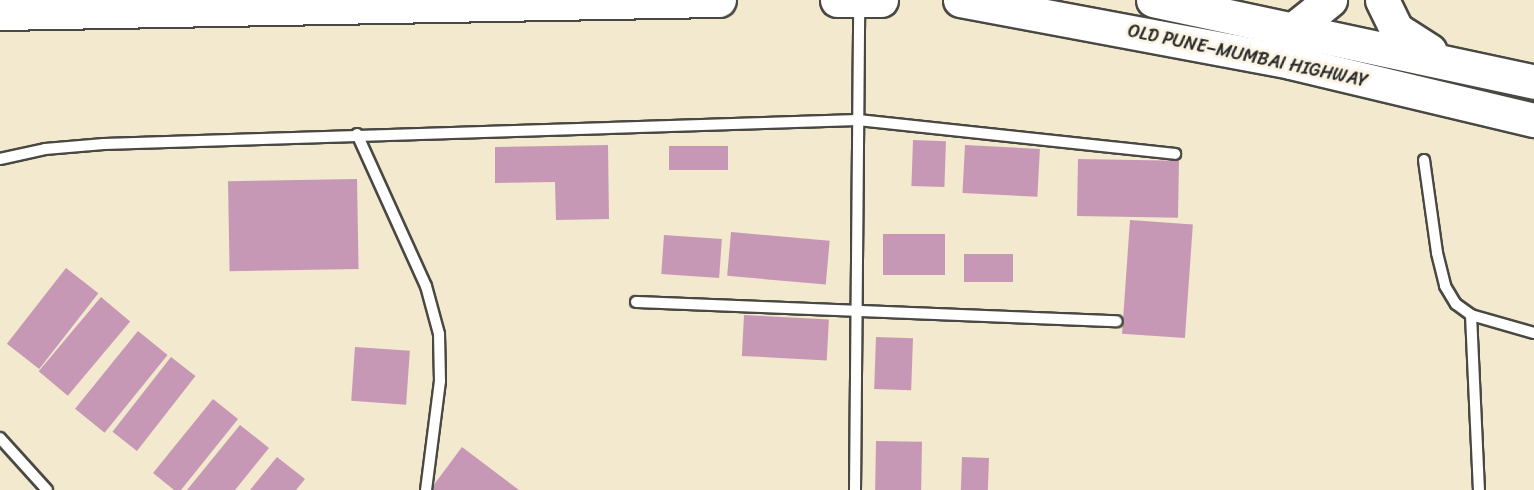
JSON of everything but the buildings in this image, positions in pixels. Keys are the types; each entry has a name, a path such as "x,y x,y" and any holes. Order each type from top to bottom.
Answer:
{"main road":[{"path":"0,13 719,0"},
{"path":"837,0 881,0"},
{"name":"OLD PUNE–MUMBAI HIGHWAY","path":"960,0 1290,62 1534,120"},
{"name":"OLD PUNE–MUMBAI HIGHWAY","path":"1153,0 1295,28 1534,82"},
{"path":"1196,7 1254,0"},
{"path":"1290,62 1295,28 1330,0"},
{"path":"1382,0 1396,29 1448,61"}],"lane":[{"path":"855,490 859,0"},
{"path":"0,159 45,149 104,144 357,134 858,120 1175,154"},
{"path":"357,134 426,286 439,334 440,381 426,490"},
{"path":"1424,160 1445,286 1456,304 1471,315 1534,333"},
{"path":"636,302 1117,321"},
{"path":"1471,315 1479,490"},
{"path":"0,438 47,490"}]}
